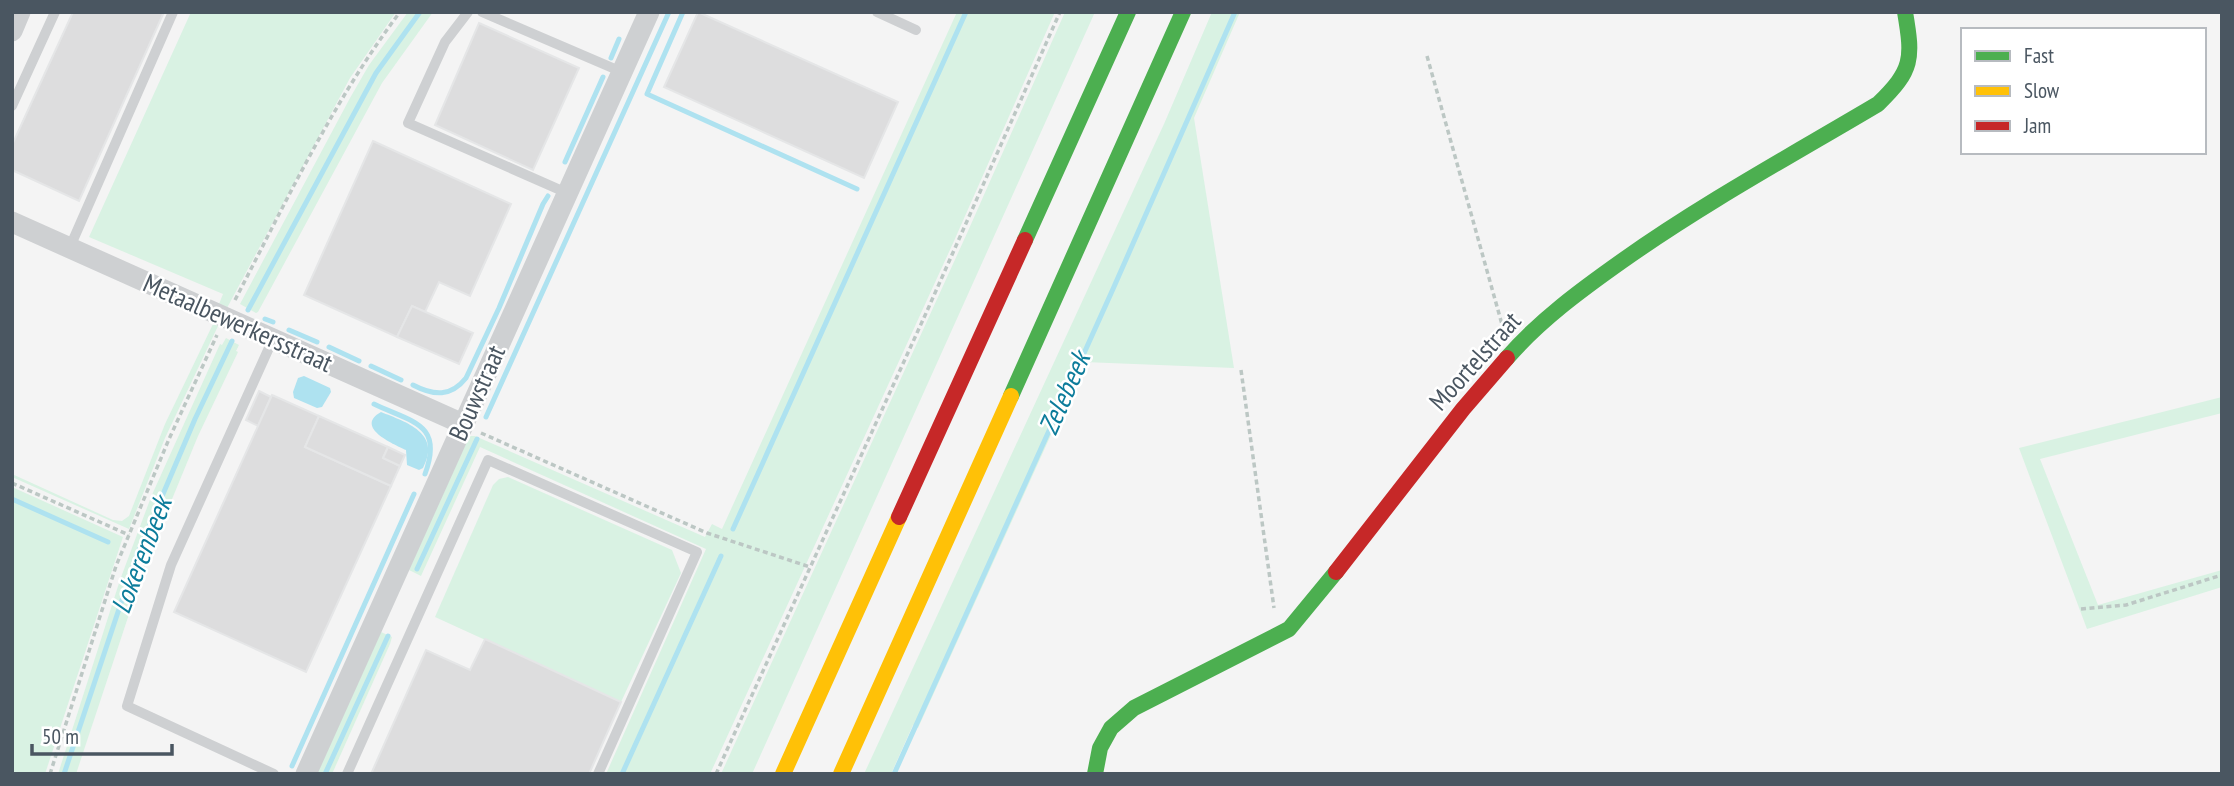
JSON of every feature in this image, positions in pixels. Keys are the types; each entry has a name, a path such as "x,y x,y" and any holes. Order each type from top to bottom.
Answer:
{"main road":[{"path":"783,774 1128,12"},
{"path":"841,774 1183,12"},
{"name":"Moortelstraat","path":"1095,774 1100,748 1111,728 1133,708 1289,629 1463,409 1510,354 1537,328 1595,279 1674,224 1878,104 1897,86 1908,70 1910,47 1905,12"}],"street":[{"name":"Bouwstraat","path":"306,774 649,12"},
{"name":"Metaalbewerkersstraat","path":"12,222 463,425"}],"lane":[{"path":"12,106 55,12"},
{"path":"70,247 173,12"},
{"path":"468,12 445,42 408,123 567,194"},
{"path":"482,12 622,72"},
{"path":"877,12 916,30"},
{"path":"273,339 171,565 127,706 274,774"},
{"path":"347,774 488,460 697,552 598,774"}],"path":[{"path":"50,774 117,566 169,439 226,318 350,85 372,48 400,12"},
{"path":"716,774 1060,12"},
{"path":"1427,56 1510,354"},
{"path":"1241,370 1278,634"},
{"path":"463,425 706,534 811,567"},
{"path":"12,483 129,535"},
{"path":"2081,609 2126,605 2222,575"}],"green space":[{"path":"191,12 396,12 350,78 227,308 219,304 223,294 89,237"},
{"path":"408,12 433,12 382,83 256,313 240,304 350,98 369,65"},
{"path":"957,12 1055,12 954,241 710,774 606,774 706,549 480,447 421,576 409,570 467,441 470,436 475,436 705,537 712,524 722,529"},
{"path":"1065,12 1095,12 752,774 721,774 968,231"},
{"path":"1212,12 1240,12 1194,118 1234,368 1084,362 918,728 913,725 891,774 864,774 1164,124"},
{"path":"213,324 218,326 165,438 129,529 12,477 12,474 113,520 122,521 129,516 165,424"},
{"path":"226,338 239,345 236,351 238,352 198,436 147,560 76,774 58,774 120,580 151,497 220,344 222,345"},
{"path":"2222,397 2222,413 2040,459 2098,605 2222,570 2222,587 2087,629 2019,448"},
{"path":"508,477 672,550 681,573 621,702 435,617 493,485 499,479"},
{"path":"12,487 123,537 45,774 12,774"},
{"path":"381,632 392,637 390,644 332,774 317,774"}],"water":[{"path":"304,376 330,388 331,392 322,407 317,408 294,398 293,392 298,378"},
{"path":"381,412 410,425 425,438 428,456 423,468 419,470 407,465 406,450 385,439 374,429 374,418"}],"building":[{"path":"73,12 164,12 79,201 12,170 12,145"},
{"path":"698,12 898,102 864,178 664,87"},
{"path":"479,23 579,68 533,170 435,125"},
{"path":"373,141 511,204 470,296 439,282 425,312 412,306 397,337 304,295"},
{"path":"412,306 473,333 459,364 397,337"},
{"path":"259,391 271,397 258,426 246,420"},
{"path":"272,395 319,416 305,447 391,486 306,672 174,612"},
{"path":"319,416 388,447 383,458 400,466 391,486 305,447"},
{"path":"388,447 405,455 400,466 383,458"},
{"path":"485,639 621,702 589,774 371,774 426,650 470,670"}],"waterway":[{"name":"Lokerenbeek","path":"248,310 376,73 420,12"},
{"path":"486,417 669,12"},
{"path":"683,12 647,94 857,189"},
{"path":"733,529 966,12"},
{"name":"Zelebeek","path":"894,774 1235,12"},
{"path":"611,58 619,39"},
{"path":"565,162 603,77"},
{"path":"413,385 442,393 454,389 466,378 548,196"},
{"path":"265,319 273,322"},
{"path":"289,330 317,342"},
{"name":"Lokerenbeek","path":"64,774 137,555 195,419 232,341"},
{"path":"329,347 359,361"},
{"path":"371,366 401,380"},
{"path":"374,404 411,421 427,434 430,457 425,474"},
{"path":"417,569 477,439"},
{"path":"292,766 414,494"},
{"path":"12,499 108,542"},
{"path":"622,774 721,556"},
{"path":"325,774 388,636"}],"traffic: fast":[{"path":"1025,240 1128,12"},
{"path":"1011,396 1183,12"},
{"path":"1507,358 1562,306 1653,240 1748,180 1878,104 1898,82 1908,63 1909,41 1905,12"},
{"path":"1095,774 1100,748 1111,728 1134,708 1289,629 1336,572"}],"traffic: slow":[{"path":"841,774 1011,396"},
{"path":"783,774 899,517"}],"traffic: jam":[{"path":"899,517 1025,240"},
{"path":"1336,572 1463,409 1507,358"}]}
